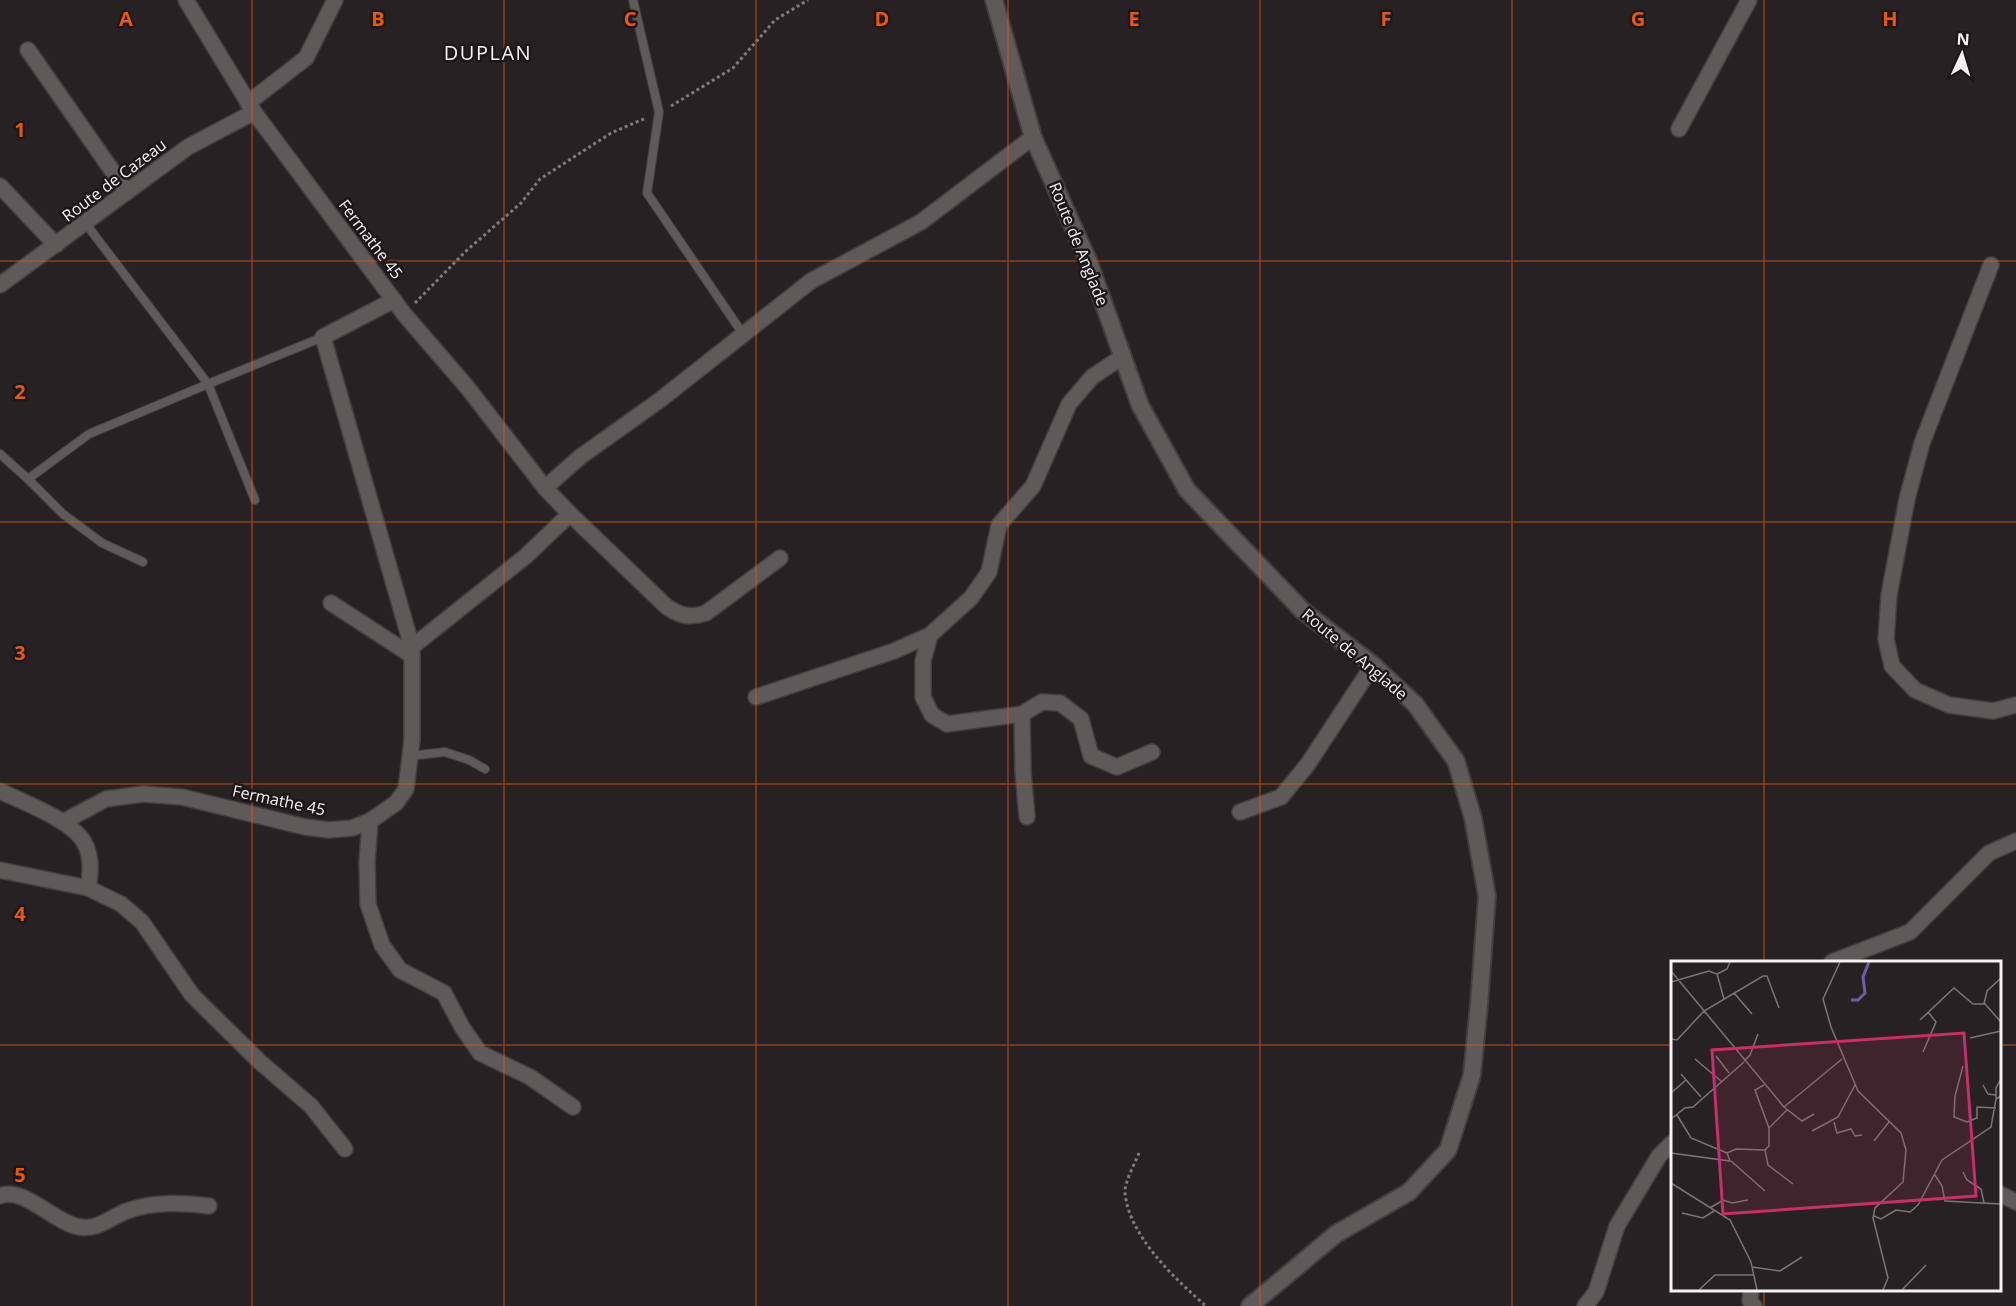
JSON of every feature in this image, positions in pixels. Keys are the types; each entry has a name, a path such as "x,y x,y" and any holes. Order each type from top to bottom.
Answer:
{"street":[{"name":"Fermathe 45","path":"186,0 251,108 404,314 467,387 545,488 667,607 686,615 697,616 706,613 780,558"},
{"name":"Route de Cazeau","path":"0,285 188,147 251,108 306,58 334,0"},
{"name":"Route de Anglade","path":"994,0 1033,137 1088,260 1140,405 1187,490 1302,610 1373,665 1415,704 1456,761 1473,818 1486,896 1472,1075 1448,1150 1408,1192 1336,1234 1250,1306"},
{"path":"1679,129 1749,0"},
{"path":"28,50 127,192"},
{"path":"545,488 580,457 660,400 811,281 921,222 1033,137"},
{"path":"0,186 57,245"},
{"path":"1991,265 1922,443 1907,499 1889,595 1886,639 1892,666 1915,690 1949,705 1993,711 2016,705"},
{"path":"323,337 394,300"},
{"name":"Fermathe 45","path":"63,822 106,799 143,794 182,796 305,827 329,830 352,828 370,821 396,803 406,789 412,711 412,651 323,337"},
{"path":"756,697 894,651 930,635 971,598 989,572 999,525 1033,486 1069,404 1092,377 1122,357"},
{"path":"331,603 412,651 526,556 570,514"},
{"path":"930,635 923,661 923,697 932,715 947,724 1022,714 1042,702 1060,703 1081,719 1091,756 1117,767 1152,752"},
{"path":"1240,812 1281,797 1308,764 1373,665"},
{"path":"1022,714 1023,772 1028,817"},
{"path":"0,791 63,822 84,841 91,872 88,888"},
{"path":"370,821 367,862 368,904 382,945 400,970 444,993 462,1028 480,1053 530,1077 573,1107"},
{"path":"1837,961 1910,932 1989,853 2016,841"},
{"path":"0,870 88,888 121,904 142,922 192,996 260,1062 311,1106 345,1149"},
{"path":"1585,1306 1596,1292 1617,1226 1659,1156 1671,1144"},
{"path":"2001,1194 2016,1202"},
{"path":"0,1196 20,1195 63,1221 81,1227 101,1225 126,1211 148,1205 178,1202 209,1206"},
{"path":"1751,1291 1750,1301 1754,1306"}],"lane":[{"path":"633,0 659,112 647,193 743,334"},
{"path":"86,224 208,384 255,500"},
{"path":"28,479 89,434 323,337"},
{"path":"0,454 63,514 94,537 143,562"},
{"path":"409,756 445,752 469,760 485,769"}],"path":[{"path":"404,314 465,252 521,203 540,179 611,133 659,112 733,68 775,20 808,0"},
{"path":"1139,1153 1125,1190 1131,1216 1154,1254 1206,1306"}],"district":[{"name":"DUPLAN","path":"488,53"}]}
